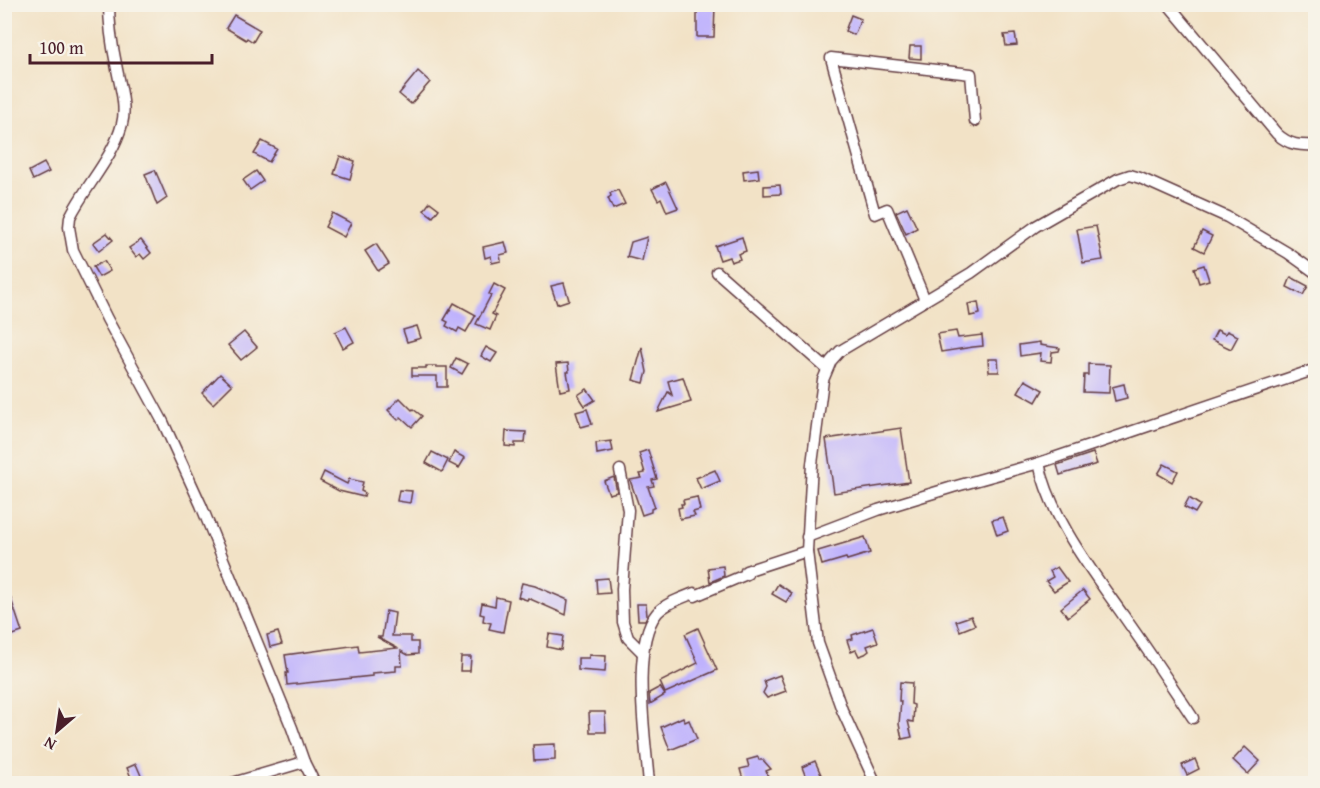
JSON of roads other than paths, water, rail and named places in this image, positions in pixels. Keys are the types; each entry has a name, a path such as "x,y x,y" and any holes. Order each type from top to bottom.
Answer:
{"street":[{"path":"109,4 110,27 122,97 123,121 117,140 70,217 69,227 73,250 107,319 163,422 201,505 304,762 315,783"},
{"path":"1168,4 1277,134 1291,144 1316,145"},
{"path":"925,300 887,209 875,214 831,58 971,74 975,121"},
{"path":"876,783 842,710 818,643 807,551 813,455 823,380 831,361 840,351 971,273 1036,226 1118,179 1130,175 1227,217 1288,253 1316,273"},
{"path":"717,272 827,369"},
{"path":"807,537 878,510 1039,463 1316,369"},
{"path":"1039,463 1041,476 1060,519 1085,561 1159,665 1193,718"},
{"path":"620,471 628,510 622,589 623,621 628,638 643,653"},
{"path":"649,783 641,686 643,653 648,629 657,614 661,609 694,593 695,596 747,574 746,571 807,551"},
{"path":"229,783 304,762"}]}
